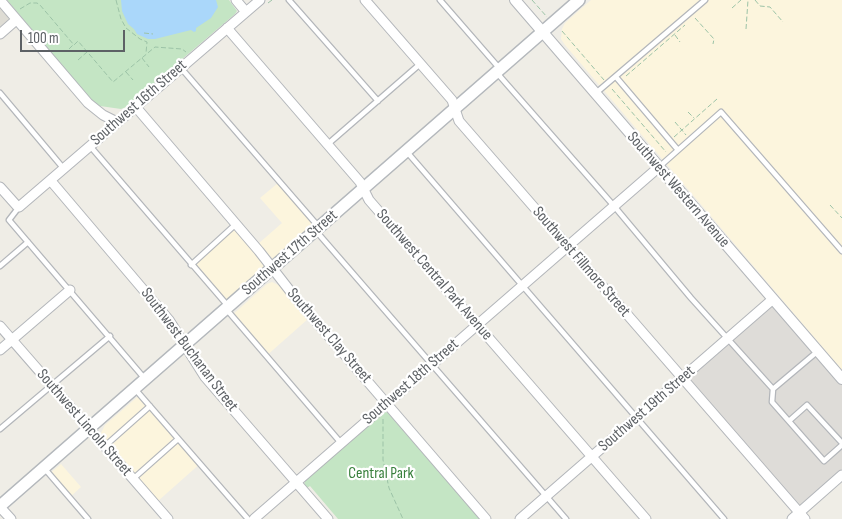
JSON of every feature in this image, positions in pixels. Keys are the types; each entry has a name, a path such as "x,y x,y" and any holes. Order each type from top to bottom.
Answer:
{"main road":[{"name":"Southwest 17th Street","path":"0,506 579,0"}],"street":[{"path":"0,0 92,107 116,122"},
{"path":"236,0 246,12"},
{"name":"Southwest 16th Street","path":"19,207 260,0"},
{"name":"Southwest Fillmore Street","path":"365,0 452,100 459,121 683,378 799,517"},
{"name":"Southwest Western Avenue","path":"515,0 842,379"},
{"path":"0,34 16,20"},
{"name":"Southwest Central Park Avenue","path":"227,28 360,182 369,200 646,519"},
{"name":"Southwest Clay Street","path":"136,106 486,519"},
{"name":"Southwest 18th Street","path":"254,519 659,167"},
{"name":"Southwest Buchanan Street","path":"50,181 169,320 205,377 328,519"},
{"path":"1,189 19,207"},
{"path":"0,350 70,290"},
{"name":"Southwest 19th Street","path":"520,519 773,299"},
{"name":"Southwest Lincoln Street","path":"0,326 168,519"},
{"path":"799,517 842,475"},
{"path":"0,506 11,519"}],"lane":[{"path":"289,0 378,101"},
{"path":"440,0 691,298 772,389 772,402 824,461 842,444 808,405 789,421"},
{"path":"596,94 705,0"},
{"path":"328,144 420,64"},
{"path":"180,68 566,519"},
{"path":"616,77 678,150"},
{"path":"0,94 64,169"},
{"path":"659,167 721,112 842,251"},
{"path":"90,146 341,442"},
{"path":"406,151 724,519"},
{"path":"19,207 9,220 145,379"},
{"path":"191,264 236,224"},
{"path":"0,266 28,242"},
{"path":"0,429 110,336"},
{"path":"772,389 818,351"},
{"path":"135,388 248,519"},
{"path":"105,446 150,406"},
{"path":"133,479 178,439"},
{"path":"44,468 88,519"}],"path":[{"path":"116,0 121,19 126,28 147,42"},
{"path":"532,0 548,18"},
{"path":"732,8 741,0"},
{"path":"746,30 749,0"},
{"path":"755,0 760,6 770,7 783,22"},
{"path":"20,9 30,3 37,3 74,45"},
{"path":"698,14 694,17 714,39 713,44"},
{"path":"626,76 688,23"},
{"path":"562,31 667,153"},
{"path":"144,33 152,34"},
{"path":"146,54 148,34"},
{"path":"675,35 680,42"},
{"path":"69,49 78,41 113,82 155,47 182,49 186,52"},
{"path":"78,60 88,52"},
{"path":"141,58 149,67"},
{"path":"126,71 133,80"},
{"path":"612,89 617,84"},
{"path":"674,137 717,99"},
{"path":"688,112 694,119"},
{"path":"676,122 687,136"},
{"path":"830,204 842,218"},
{"path":"383,419 382,460 393,499 403,519"}],"shaded area":[{"path":"591,0 842,0 842,370 565,45 561,39 565,23"},
{"path":"0,6 9,18 0,28"},
{"path":"278,183 314,226 274,260 258,244 282,223 260,198"},
{"path":"232,227 263,263 263,267 262,271 223,305 189,266"},
{"path":"272,282 280,286 308,319 265,357 230,317 267,284"},
{"path":"772,307 776,309 842,385 842,469 800,505 797,504 688,378 767,309"},
{"path":"142,393 202,462 158,501 102,437 101,433 105,425"},
{"path":"61,464 81,487 68,499 48,475"}],"green space":[{"path":"7,0 229,0 237,11 126,107 121,109 100,106 91,100"},
{"name":"Central Park","path":"386,412 480,519 338,519 310,486 307,488 304,485 305,481 380,415"}],"water":[{"path":"121,0 216,0 218,7 211,18 196,28 194,32 191,30 148,39 137,34 128,24 122,11"}]}
